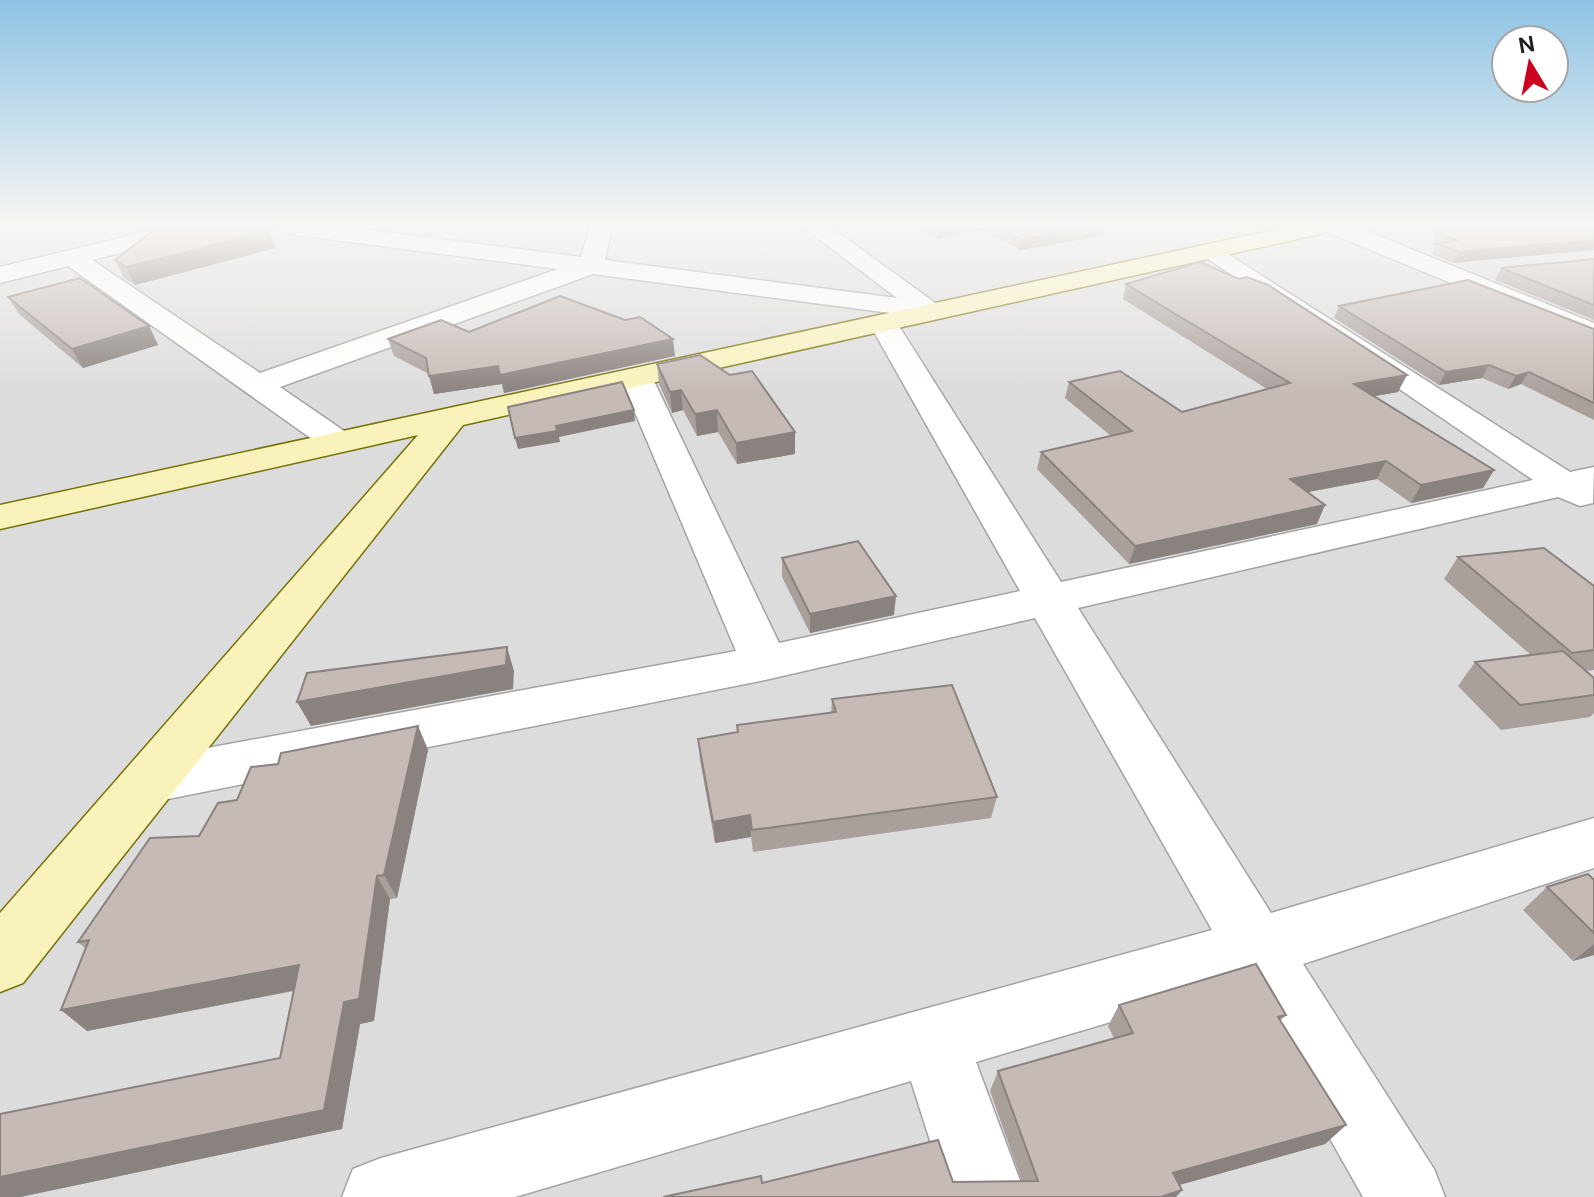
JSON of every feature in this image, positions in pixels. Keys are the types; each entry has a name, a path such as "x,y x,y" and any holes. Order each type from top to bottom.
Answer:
{"street":[{"path":"109,283 338,442"},
{"path":"256,385 544,283"},
{"path":"696,283 908,317"},
{"path":"872,283 908,317 1046,598 1406,1197"},
{"path":"0,517 1065,283"},
{"path":"1262,283 1584,489"},
{"path":"1470,283 1587,327"},
{"path":"636,377 765,663"},
{"path":"0,961 452,417"},
{"path":"153,780 765,663 1046,598 1584,489"},
{"path":"381,1197 1258,948 1594,843"},
{"path":"933,1041 987,1197"}],"shaded area":[{"path":"0,283 1594,283 1594,1197 0,1197"}],"building":[{"path":"62,283 87,283 149,326 72,349 8,297"},
{"path":"1454,283 1475,283 1594,329 1594,403 1529,372 1516,376 1489,365 1446,372 1339,306"},
{"path":"1538,283 1594,283 1594,305"},
{"path":"1126,284 1268,285 1407,375 1354,384 1494,470 1421,485 1386,461 1290,479 1325,505 1135,546 1041,452 1132,431 1069,382 1120,371 1182,412 1290,383"},
{"path":"560,296 625,320 640,317 673,339 500,375 498,366 429,376 426,358 388,339 441,320 469,332"},
{"path":"700,355 730,375 752,371 795,432 736,443 717,410 695,414 681,390 670,392 657,364"},
{"path":"622,382 634,410 556,426 557,431 515,438 508,407"},
{"path":"858,541 896,596 810,614 782,558"},
{"path":"1544,548 1594,586 1594,650 1572,653 1458,557"},
{"path":"507,647 506,665 297,702 307,673"},
{"path":"1563,651 1594,678 1594,695 1520,705 1475,662"},
{"path":"952,685 997,797 752,830 750,815 713,822 698,739 738,732 737,725 836,712 832,699"},
{"path":"418,726 384,875 377,876 359,999 344,1002 324,1110 0,1177 0,1114 280,1058 299,965 61,1010 89,940 78,942 150,838 199,836 218,803 237,800 251,767 278,764 281,753"},
{"path":"1588,874 1594,880 1594,933 1547,887"},
{"path":"1256,964 1286,1015 1278,1017 1346,1125 1173,1173 1182,1190 1161,1197 663,1197 761,1176 762,1183 938,1140 953,1182 1038,1181 998,1071 1133,1033 1119,1005"}]}
